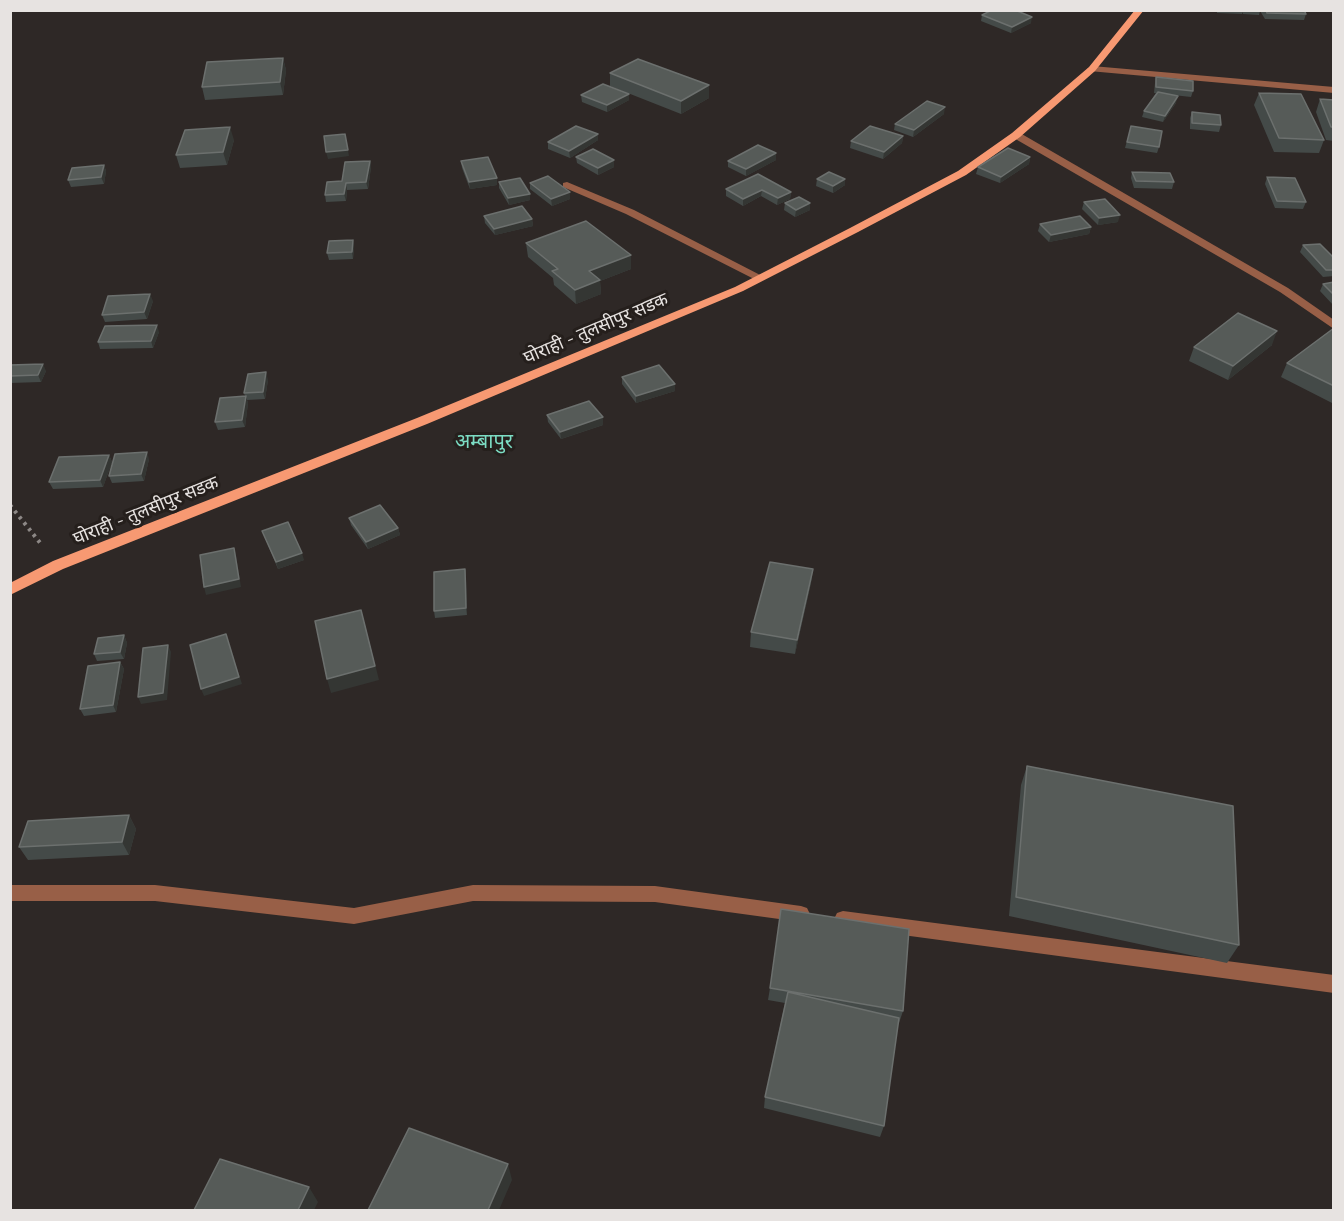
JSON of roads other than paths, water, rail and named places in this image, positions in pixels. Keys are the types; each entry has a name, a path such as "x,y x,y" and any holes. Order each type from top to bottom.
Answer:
{"main road":[{"name":"घोराही - तुलसीपुर सडक","path":"10,590 58,565 422,421 760,278 962,173 1016,135 1092,69 1140,10"}],"street":[{"path":"1092,69 1334,90"},
{"path":"1016,135 1284,291 1334,326"},
{"path":"567,185 630,212 760,278"},
{"path":"10,893 155,893 354,916 473,892 655,894 1334,984"}],"district":[{"name":"अम्बापुर","path":"484,442"}]}
